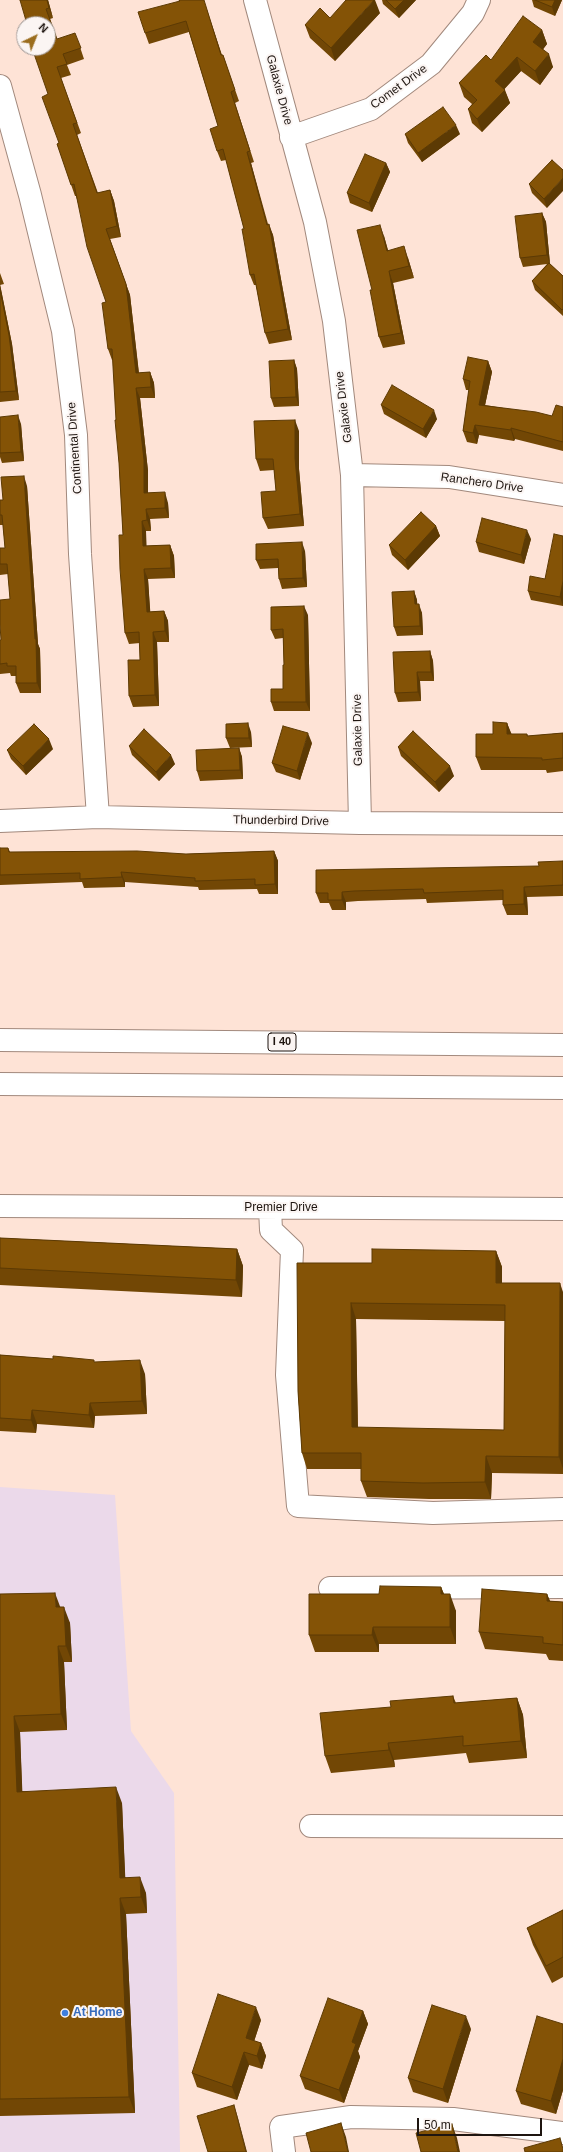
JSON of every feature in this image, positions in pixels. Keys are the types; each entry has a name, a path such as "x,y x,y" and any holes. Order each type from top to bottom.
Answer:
{"main road":[{"name":"Galaxie Drive","path":"255,0 315,222 334,321 352,475 360,823"},
{"name":"Comet Drive","path":"291,137 371,109 431,64 473,13 479,0"},
{"name":"Continental Drive","path":"0,86 30,194 64,338 76,435 80,554 98,817"},
{"name":"Ranchero Drive","path":"352,475 449,476 563,495"},
{"name":"Thunderbird Drive","path":"0,821 98,817 360,823 563,824"},
{"name":"I 40","path":"0,1040 563,1045"},
{"path":"0,1084 563,1088"},
{"name":"Premier Drive","path":"0,1206 563,1209"},
{"path":"270,1208 271,1230 292,1250 287,1375 298,1506 433,1513 563,1509"},
{"path":"330,1588 563,1587"},
{"path":"311,1826 563,1827"},
{"path":"284,2152 281,2127 351,2117 453,2119 563,2133"}],"shaded area":[{"path":"0,1487 115,1495 131,1731 174,1793 180,2152 0,2152"}],"building":[{"path":"20,0 47,0 49,8 46,9 49,16 25,16"},
{"path":"179,0 204,0 221,55 223,55 235,90 231,92 250,151 247,152 267,225 269,224 288,329 265,333 254,274 250,275 242,229 244,229 223,149 217,151 210,129 218,126 186,21 145,33 138,12 180,1"},
{"path":"346,0 374,0 331,48 305,25 320,8 330,18"},
{"path":"386,0 404,0 395,9"},
{"path":"535,0 555,0 552,7"},
{"path":"523,16 542,30 533,42 549,54 535,71 517,57 495,81 505,90 477,119 468,109 477,100 459,83 486,55 491,60"},
{"path":"75,33 81,48 63,54 67,64 57,67 77,123 73,124 97,193 110,190 117,226 106,229 126,284 136,373 150,372 151,387 136,388 144,460 144,493 165,492 165,508 146,509 147,520 142,521 143,546 170,545 171,568 144,569 147,612 164,611 165,631 153,632 155,695 129,696 128,660 140,660 139,632 125,633 119,535 123,535 112,349 108,349 102,303 106,302 87,247 74,184 71,185 57,144 59,143 42,97 48,94 35,56 56,56 56,36 57,39"},
{"path":"443,107 456,125 418,153 405,134"},
{"path":"365,154 386,163 369,203 347,193"},
{"path":"552,160 563,170 563,178 544,199 529,184"},
{"path":"542,213 547,255 520,258 515,216"},
{"path":"380,225 387,251 404,246 409,266 389,271 401,333 379,337 370,290 372,290 357,230"},
{"path":"549,263 563,276 562,310 532,281"},
{"path":"0,290 9,335 16,391 0,392"},
{"path":"468,357 488,361 479,405 536,412 552,416 556,405 563,407 563,442 511,428 511,430 475,425 473,433 463,431 470,381 463,379"},
{"path":"294,360 296,397 271,398 269,361"},
{"path":"392,385 434,410 423,429 381,405"},
{"path":"18,415 21,452 0,453 0,417"},
{"path":"295,420 295,458 300,514 263,518 261,492 276,491 273,459 256,459 254,421"},
{"path":"24,476 36,639 37,683 16,683 16,666 7,666 7,663 0,664 0,600 10,599 7,564 0,564 0,548 5,548 2,515 0,515 0,500 3,500 1,477"},
{"path":"421,512 436,526 405,560 389,545"},
{"path":"482,518 527,530 521,555 476,542"},
{"path":"554,534 563,536 563,581 560,597 528,591 530,576 545,579"},
{"path":"302,542 303,578 279,579 278,559 256,560 256,544"},
{"path":"414,591 415,604 419,604 420,626 394,627 392,592"},
{"path":"304,606 306,702 271,702 271,689 283,689 284,665 283,629 271,630 271,607"},
{"path":"430,651 431,672 417,672 418,692 395,693 393,652"},
{"path":"493,722 507,723 507,734 527,734 527,736 563,733 563,758 542,760 542,758 476,757 476,734 493,734"},
{"path":"248,723 249,738 226,738 226,724"},
{"path":"34,724 49,739 23,766 7,750"},
{"path":"283,726 308,733 297,771 272,763"},
{"path":"144,729 171,755 156,772 129,746"},
{"path":"413,731 450,766 435,782 398,747"},
{"path":"239,748 240,770 197,771 196,750"},
{"path":"0,848 8,848 9,852 137,851 186,854 274,851 275,884 255,885 255,879 195,881 195,878 121,872 122,877 80,879 80,873 0,875"},
{"path":"563,861 563,885 524,887 524,904 503,905 503,890 424,893 423,889 354,891 342,892 342,900 328,900 328,893 316,893 316,870 539,866 538,862"},
{"path":"0,1238 237,1249 236,1280 0,1268"},
{"path":"372,1249 496,1251 496,1283 560,1283 559,1457 486,1456 485,1482 423,1483 361,1481 361,1453 302,1453 298,1391 297,1263 372,1263","holes":["351,1303 505,1305 504,1430 352,1427"]},
{"path":"0,1355 53,1359 53,1356 94,1360 94,1362 140,1360 142,1401 90,1403 89,1415 32,1410 31,1420 0,1418"},
{"path":"380,1586 441,1587 441,1594 450,1594 450,1627 373,1627 372,1635 309,1635 309,1594 379,1594"},
{"path":"482,1589 547,1594 547,1601 563,1602 563,1645 543,1643 543,1637 479,1632"},
{"name":"At Home","path":"55,1593 56,1607 64,1607 66,1646 58,1646 61,1714 14,1716 17,1792 116,1787 120,1878 140,1877 141,1897 120,1898 129,2097 0,2099 0,1594"},
{"path":"453,1696 454,1703 517,1698 521,1741 463,1746 463,1736 388,1743 389,1750 325,1756 320,1713 391,1707 390,1701"},
{"path":"563,1910 563,1957 546,1966 527,1928"},
{"path":"218,1994 256,2007 246,2038 261,2043 257,2056 244,2052 232,2087 192,2073"},
{"path":"328,1998 363,2011 352,2042 356,2044 339,2090 300,2076"},
{"path":"432,2005 466,2016 443,2089 408,2078"},
{"path":"537,2016 563,2024 563,2059 551,2101 516,2091"},
{"path":"234,2105 246,2152 208,2152 197,2116"},
{"path":"341,2123 348,2152 311,2152 306,2133"},
{"path":"452,2124 458,2152 421,2152 416,2133"},
{"path":"560,2138 563,2152 525,2152 524,2148"}],"place":[{"name":"At Home","path":"65,2013"}]}
